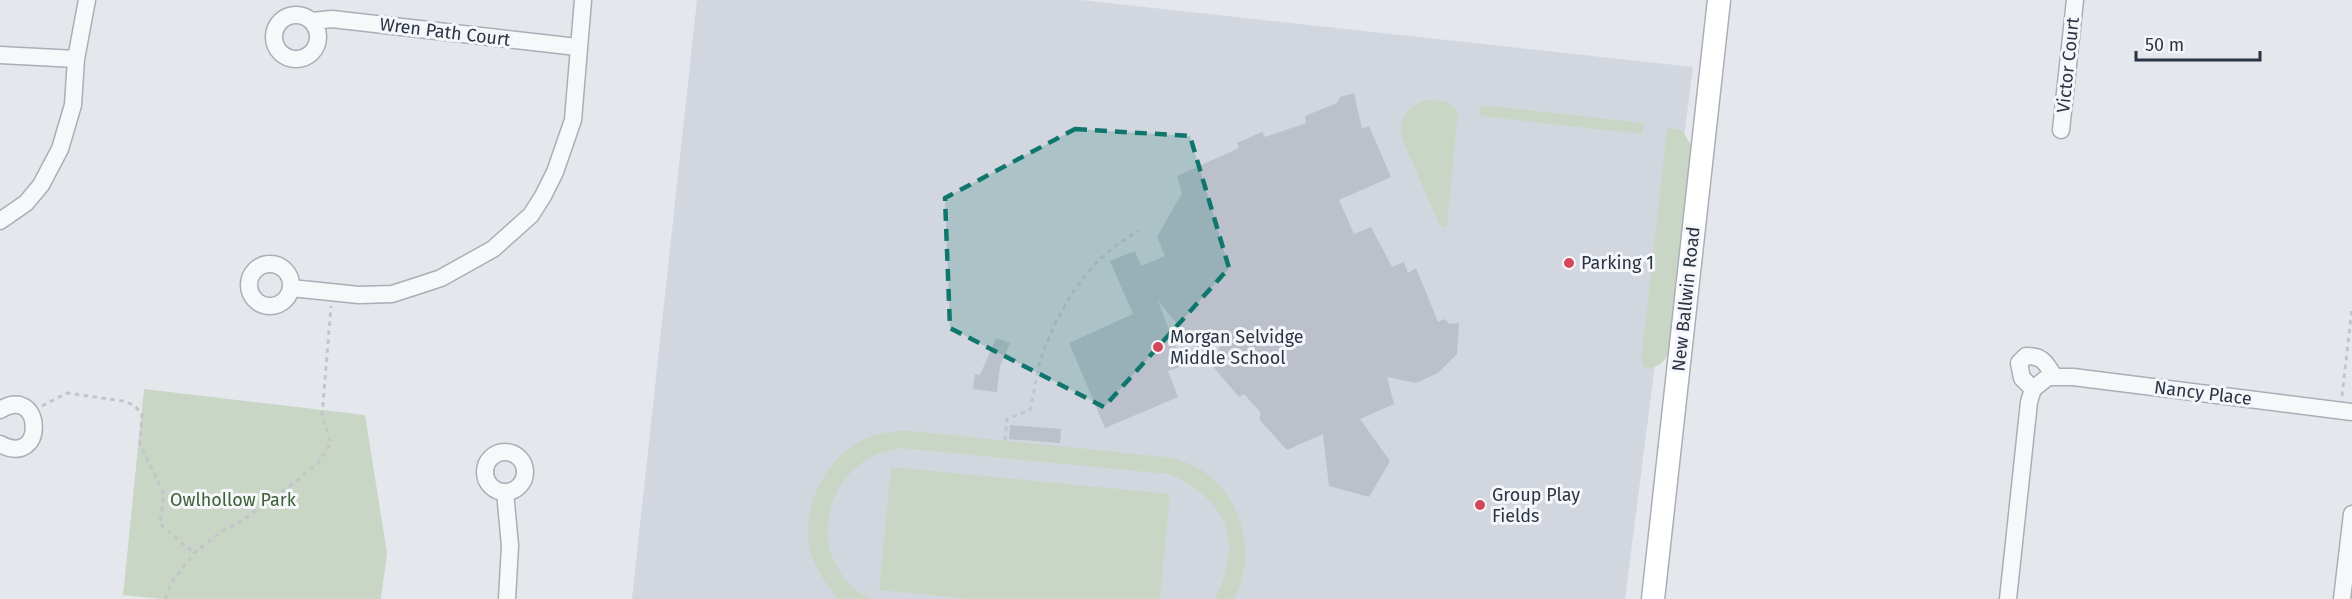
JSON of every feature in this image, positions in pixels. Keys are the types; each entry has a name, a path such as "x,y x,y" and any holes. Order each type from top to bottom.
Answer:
{"main road":[{"name":"New Ballwin Road","path":"1653,599 1719,0"}],"street":[{"path":"0,222 26,203 51,169 67,130 73,105 76,59 87,0"},
{"path":"291,288 359,295 392,294 441,278 493,249 531,215 555,172 573,120 583,0"},
{"name":"Victor Court","path":"2061,130 2075,0"},
{"name":"Wren Path Court","path":"312,21 332,19 578,47"},
{"path":"0,55 76,59"},
{"path":"2008,599 2030,402 2033,389 2048,377 2054,376 2046,363 2037,356 2026,356 2019,363 2022,378 2033,389"},
{"name":"Nancy Place","path":"2054,376 2346,411"},
{"path":"0,410 9,405 17,405 29,412 35,425 32,438 27,444 14,449 0,444"},
{"path":"505,492 510,546 507,599"},
{"path":"2342,599 2352,514"}],"path":[{"path":"1005,440 1007,419 1030,410 1044,349 1068,300 1098,259 1119,242 1139,231"},
{"path":"165,599 172,582 194,553 291,485 318,463 331,443 322,416 332,293"},
{"path":"2346,411 2352,308"},
{"path":"29,412 67,393 123,401 134,405 142,414 140,444 164,494 160,524 194,553"}],"highlighted area":[{"path":"1075,129 1190,136 1229,268 1104,407 950,328 945,198"}],"shaded area":[{"name":"Morgan Selvidge Middle School","path":"697,0 1081,0 1693,67 1625,599 632,599"}],"green space":[{"path":"1425,100 1448,103 1458,113 1447,224 1443,228 1439,224 1401,136 1402,123 1406,114"},
{"path":"1481,105 1644,123 1642,134 1480,116"},
{"path":"1667,128 1682,130 1691,145 1671,347 1662,362 1655,367 1645,369 1641,362"},
{"name":"Owlhollow Park","path":"144,389 365,415 387,553 381,599 162,599 123,595"},
{"path":"902,430 1174,458 1196,467 1217,483 1228,497 1237,513 1242,529 1245,565 1234,599 1215,599 1224,578 1228,559 1229,541 1225,524 1205,496 1189,484 1169,474 900,448 873,456 856,467 843,482 834,499 829,518 828,537 832,556 841,574 857,590 871,599 838,599 820,574 809,546 809,513 814,497 831,467 855,444 874,436"},
{"path":"891,467 1170,494 1160,599 972,599 879,590"}],"building":[{"name":"Morgan Selvidge Middle School","path":"1354,93 1362,129 1369,126 1391,177 1339,200 1354,234 1371,227 1392,267 1404,262 1408,273 1416,268 1438,322 1445,319 1449,324 1459,323 1457,354 1438,373 1416,383 1387,377 1394,404 1360,419 1390,461 1369,497 1329,486 1323,434 1287,450 1259,419 1261,413 1244,394 1239,397 1210,363 1228,334 1197,348 1158,301 1183,366 1168,371 1178,397 1105,428 1069,343 1133,314 1110,261 1135,251 1141,266 1165,256 1157,237 1182,193 1177,176 1239,148 1237,143 1262,132 1265,137 1306,123 1305,116 1337,103 1340,97"},
{"path":"996,338 1010,343 1000,366 997,392 973,389 975,374 980,375"},
{"path":"1010,425 1061,429 1060,443 1009,439"}],"place":[{"name":"Parking 1","path":"1569,263"},
{"name":"Morgan Selvidge Middle School","path":"1158,347"},
{"name":"Group Play Fields","path":"1480,505"}]}
